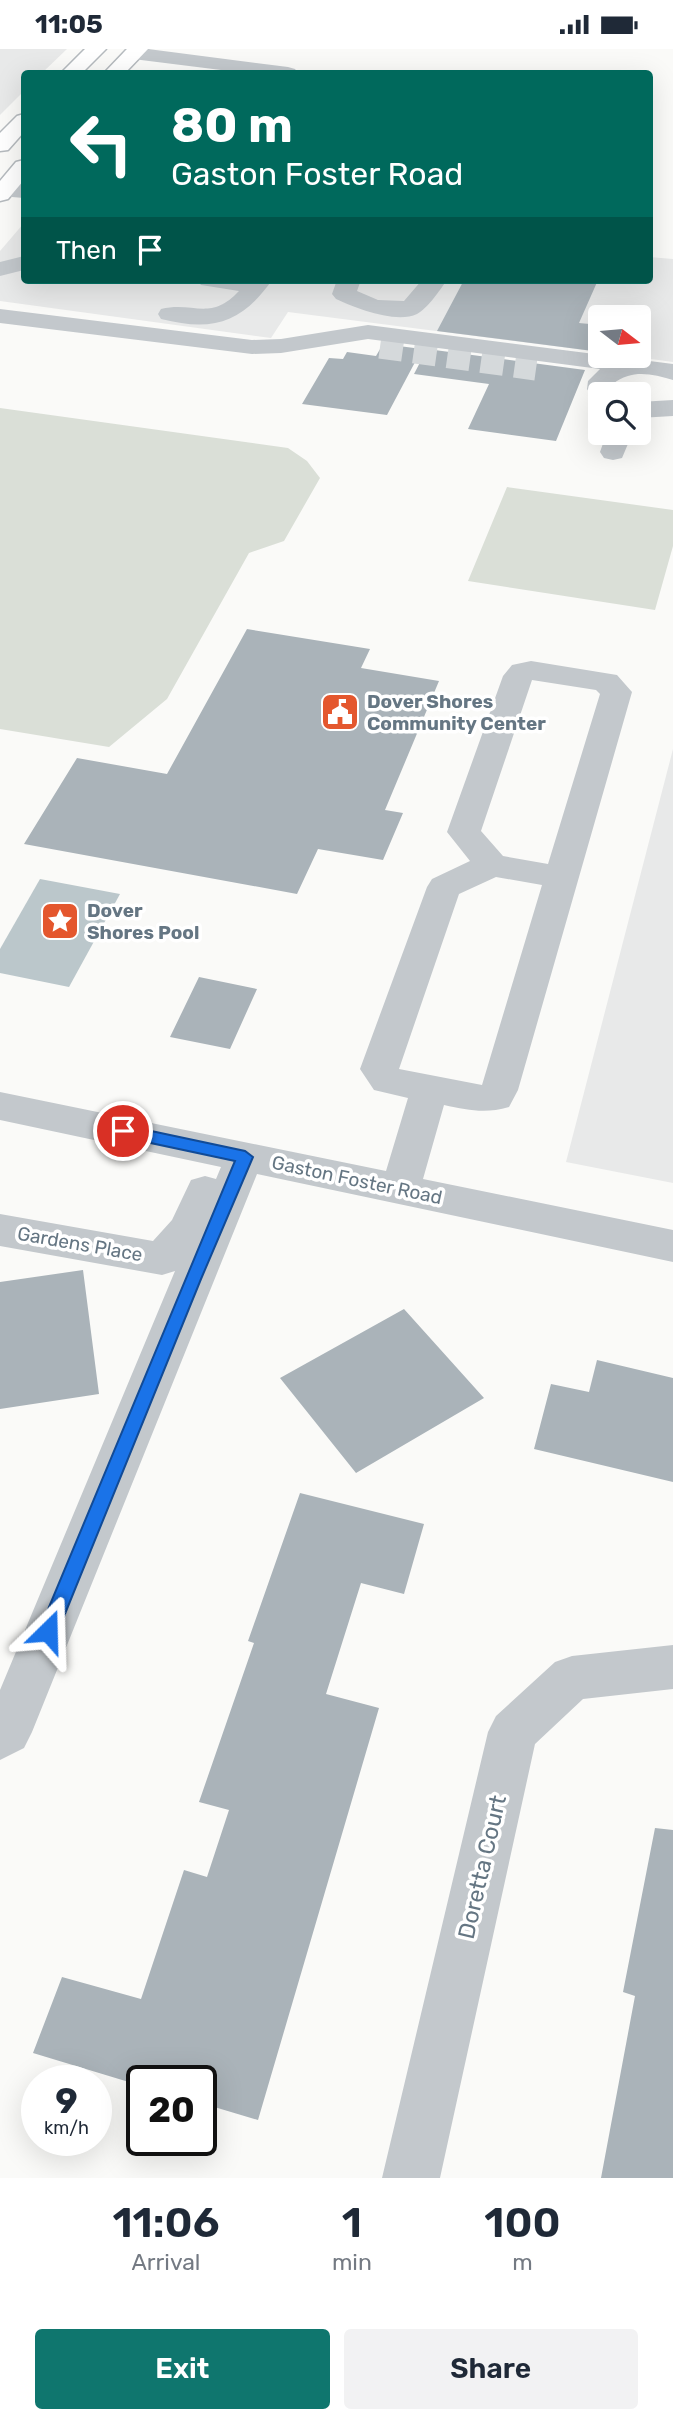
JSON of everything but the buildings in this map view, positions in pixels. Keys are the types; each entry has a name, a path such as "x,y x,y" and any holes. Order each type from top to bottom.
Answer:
{"main road":[{"path":"74,70 96,49"},
{"path":"117,70 136,51"},
{"path":"7,191 21,171"}],"street":[{"path":"136,51 267,70"},
{"path":"6,285 21,267"},
{"path":"6,285 218,318 232,313 246,301 257,284"},
{"path":"348,284 344,294 374,307 410,308 431,284"},
{"path":"0,316 252,347 368,332 588,360"},
{"path":"321,340 380,347"},
{"path":"651,367 673,372"},
{"path":"607,382 618,369 623,368"},
{"path":"536,369 585,376 594,382"},
{"path":"651,409 673,408"},
{"path":"492,865 464,832 518,677 531,670 606,682 616,692 495,1097 484,1099 387,1080 379,1069 444,887 492,865 560,877"},
{"path":"400,1189 430,1089"},
{"name":"Gaston Foster Road","path":"0,1105 673,1246"},
{"path":"0,1737 7,1732 192,1279 234,1154"},
{"name":"Gardens Place","path":"0,1230 162,1259 188,1229 234,1154"},
{"name":"Doretta Court","path":"411,2178 513,1732 572,1678 673,1667"}],"shaded area":[{"path":"0,49 67,49 45,70 21,70 21,94 0,115"},
{"path":"21,226 21,284 653,284 653,257 673,259 673,362 651,359 651,305 588,305 588,350 288,312 271,338 0,301 0,251"},
{"path":"0,408 288,448 307,461 320,478 284,541 249,553 167,699 109,747 0,729"},
{"path":"507,487 673,510 673,546 655,610 468,581"},
{"path":"673,749 673,1183 566,1162"},
{"name":"Dover Shores Pool","path":"40,879 120,894 69,987 0,973 0,949"}],"tunnel":[{"path":"380,347 536,369"}],"place":[{"name":"Dover Shores Community Center","path":"340,712"},
{"name":"Dover Shores Pool","path":"60,921"}],"route":[{"path":"48,1631 192,1279 245,1157 123,1131"}]}
